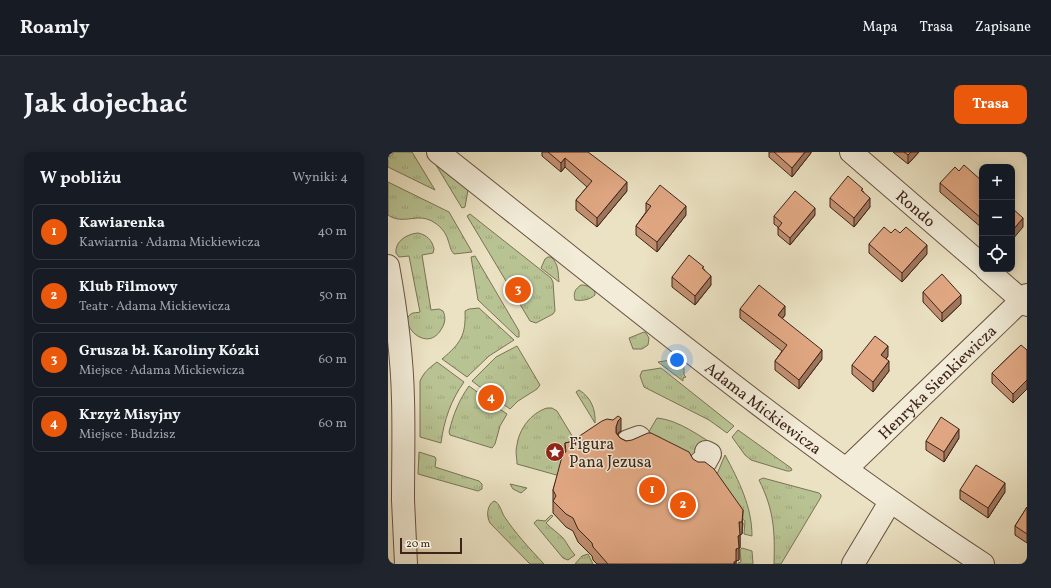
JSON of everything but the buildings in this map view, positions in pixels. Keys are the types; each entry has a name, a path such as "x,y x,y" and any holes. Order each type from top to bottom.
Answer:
{"street":[{"name":"Adama Mickiewicza","path":"438,152 675,340 890,502 983,564"},
{"name":"Rondo","path":"851,152 979,262"},
{"path":"388,266 401,356 404,412 403,499 406,564"},
{"path":"990,272 1025,300"},
{"name":"Henryka Sienkiewicza","path":"846,469 1025,300"},
{"path":"853,564 890,502"}],"green space":[{"path":"395,152 412,152 435,190 388,167 388,158"},
{"path":"436,165 468,190 465,207 462,208"},
{"path":"388,182 449,212 472,252 454,254 443,230 429,220 423,218 400,219 388,215"},
{"path":"470,214 551,278 553,282 555,311 553,314 536,323 530,321 467,216"},
{"path":"418,233 429,238 434,249 433,253 422,255 431,310 439,309 443,311 445,318 442,328 436,336 429,339 422,338 416,334 408,324 408,318 411,314 420,312 409,256 399,257 396,253 397,245 402,239"},
{"path":"475,256 519,331 519,337 517,337 478,300 471,257"},
{"path":"551,257 554,260 558,269 559,282 541,268 545,259"},
{"path":"581,285 590,288 595,292 595,295 586,300 575,300 575,291"},
{"path":"479,308 514,340 489,356 467,377 442,359 454,348 461,338 463,333 465,311"},
{"path":"644,332 649,338 648,345 642,349 633,349 629,338"},
{"path":"517,346 540,385 537,389 518,401 510,409 499,401 498,396 494,392 484,390 472,381 496,357"},
{"path":"677,359 684,365 684,375 686,377 683,378 683,381 658,362"},
{"path":"437,362 464,382 455,396 449,411 444,426 441,443 420,437 420,381 427,370"},
{"path":"661,368 734,426 727,433 709,420 644,387 640,376 642,371"},
{"path":"469,386 480,394 482,399 490,406 495,406 507,414 500,426 495,444 492,448 450,435 449,432 454,414 459,402"},
{"path":"579,390 587,396 592,404 595,413 595,423 576,392"},
{"path":"552,408 557,411 580,449 560,476 517,464 516,448 520,433 531,418 541,410"},
{"path":"657,418 665,419 681,425 718,447 707,470 644,440"},
{"path":"738,430 792,470 787,471 751,460 745,455 732,437"},
{"path":"419,452 435,457 435,467 479,481 482,484 482,489 478,491 418,474"},
{"path":"725,455 744,494 750,515 752,536 744,534 745,521 736,514 715,479"},
{"path":"763,478 819,493 821,495 781,564 774,564 774,531 771,511 759,480"},
{"path":"510,484 527,488 521,493 513,489"},
{"path":"494,501 499,505 504,516 513,529 544,564 530,564 490,523 488,511 490,505"},
{"path":"551,515 553,516 546,523 563,538 575,555 568,560 563,558 534,523 537,520 545,521"},
{"path":"742,548 752,551 753,564 738,564 741,562 740,550"},
{"path":"588,554 593,564 575,564 582,556"}],"place":[{"name":"Grusza bł. Karoliny Kózki","path":"518,290"},
{"name":"Krzyż Misyjny","path":"491,398"},
{"name":"Figura Pana Jezusa","path":"555,452"},
{"name":"Kawiarenka","path":"652,490"},
{"name":"Klub Filmowy","path":"683,505"}]}
